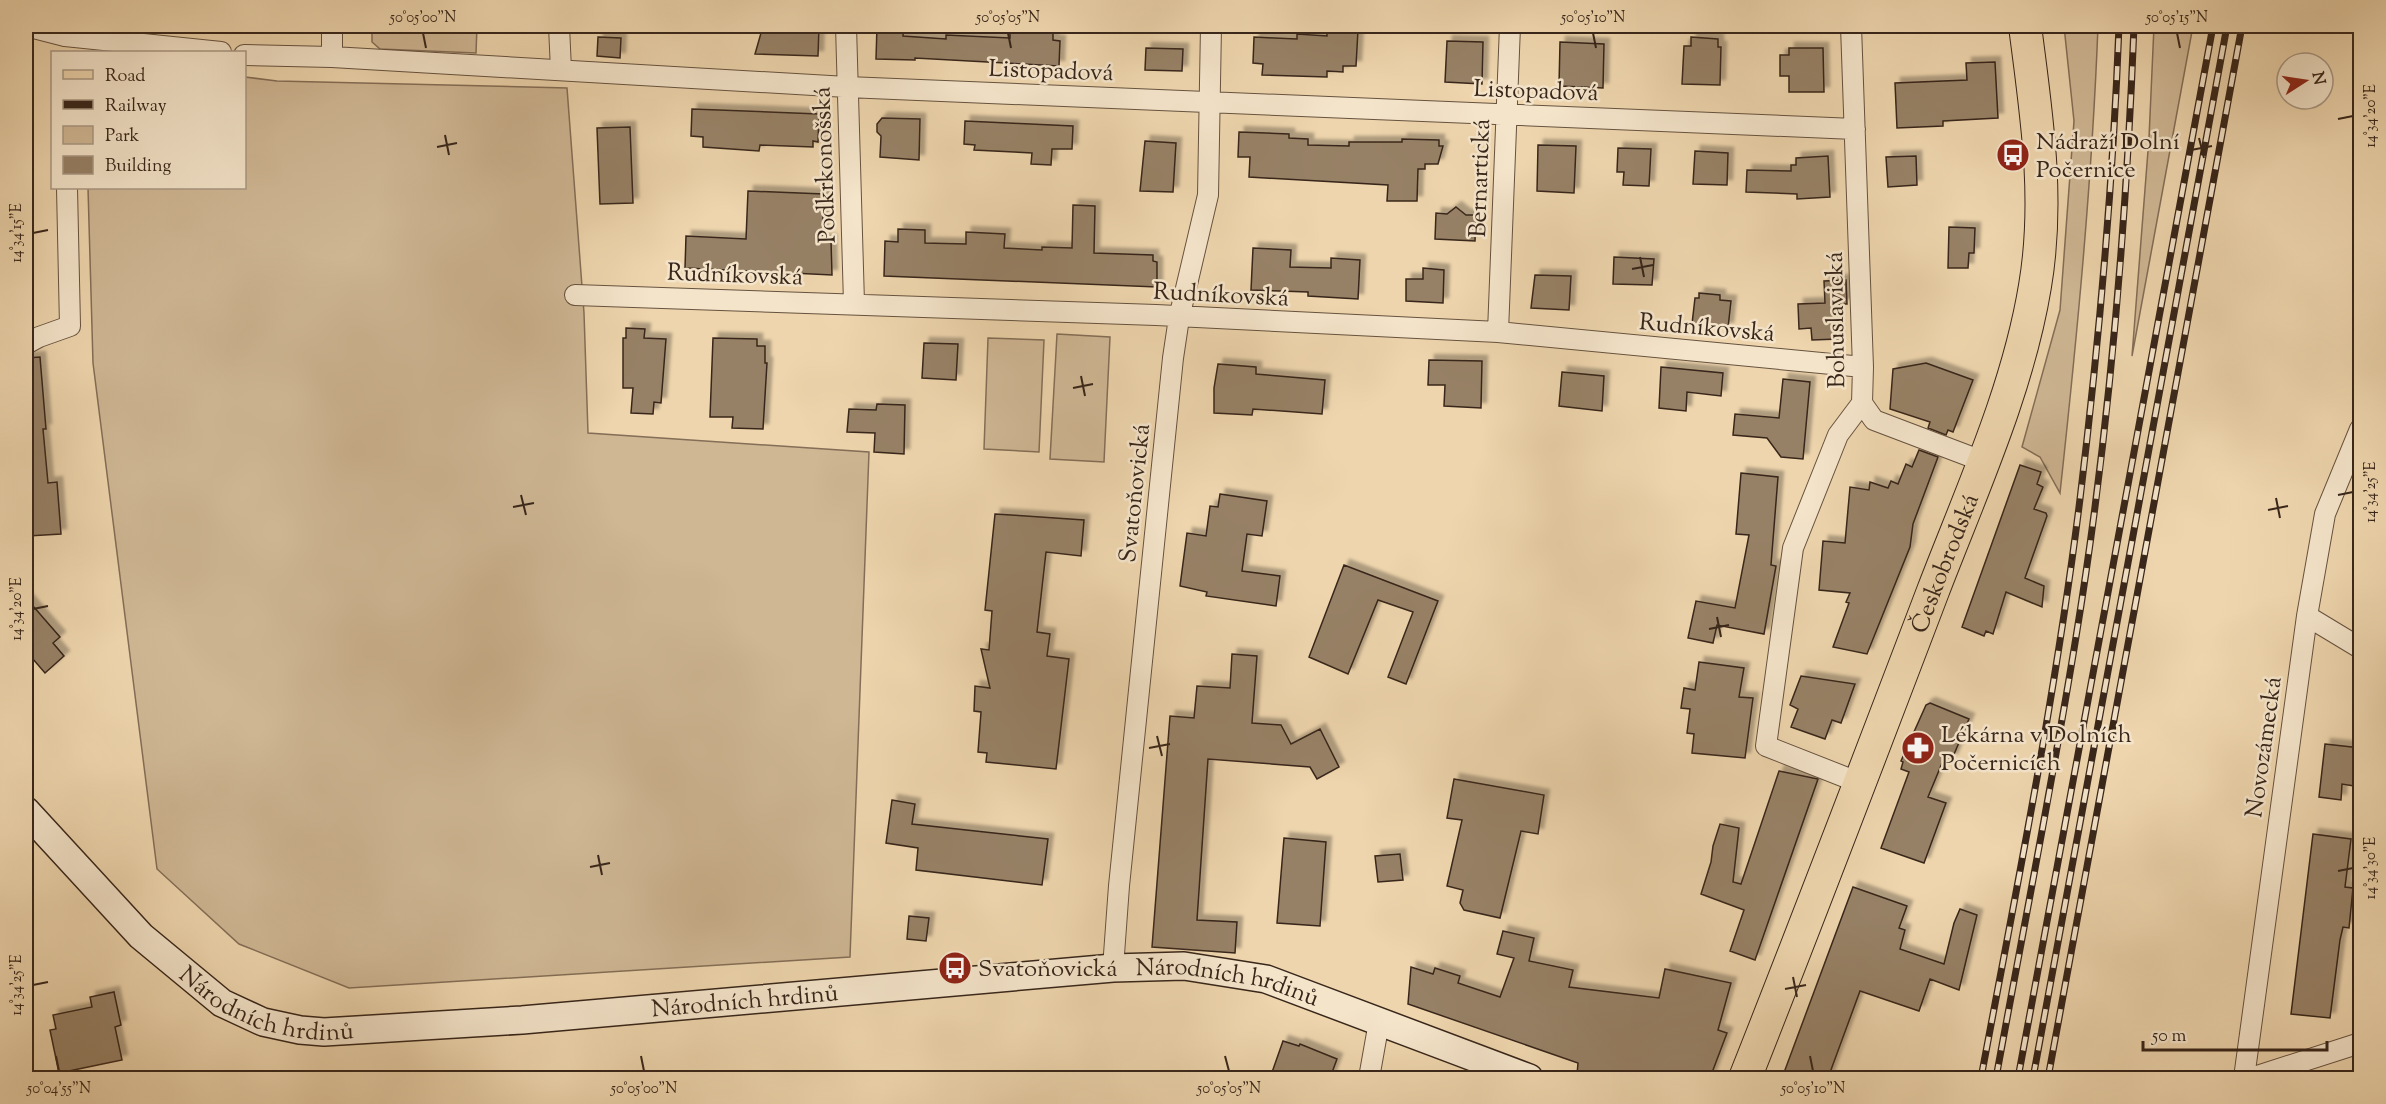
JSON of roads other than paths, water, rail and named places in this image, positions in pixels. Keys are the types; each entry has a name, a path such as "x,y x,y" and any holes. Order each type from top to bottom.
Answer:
{"main road":[{"name":"Českobrodská","path":"1745,1078 1860,783 2018,363 2035,285 2043,204 2040,148 2025,26"}],"street":[{"path":"26,26 65,38 210,51"},
{"path":"332,26 332,57"},
{"path":"559,26 561,70"},
{"name":"Podkrkonošská","path":"846,26 854,303"},
{"name":"Svatoňovická","path":"1113,968 1119,886 1173,358 1179,318 1208,195 1211,26"},
{"name":"Bernartická","path":"1498,332 1510,26"},
{"name":"Bohuslavická","path":"1851,26 1863,367 1862,403 1838,435 1793,548 1766,746 1860,783"},
{"name":"Listopadová","path":"246,55 332,57 847,87 1855,129"},
{"path":"26,344 70,326 67,189"},
{"name":"Rudníkovská","path":"575,295 854,303 1498,332 1863,367"},
{"path":"1862,403 1874,420 1982,461"},
{"name":"Novozámecká","path":"2244,1078 2307,616 2325,514 2361,429"},
{"path":"2307,616 2361,648"},
{"name":"Národních hrdinů","path":"26,811 141,936 222,1003 263,1022 300,1030 324,1032 522,1020 1113,968 1184,966 1234,972 1266,979 1529,1078"},
{"path":"1369,1078 1379,1023"},
{"path":"2251,1078 2361,1043"}],"railway":[{"path":"1981,1078 2048,717 2080,499 2104,263 2119,26"},
{"path":"1996,1078 2067,692 2098,485 2121,256 2134,26"},
{"path":"2018,1078 2213,26"},
{"path":"2033,1078 2227,26"},
{"path":"2048,1078 2242,26"}],"place":[{"name":"Nádraží Dolní Počernice","path":"2013,155"},
{"name":"Lékárna v Dolních Počernicích","path":"1918,748"},
{"name":"Svatoňovická","path":"955,968"}]}
